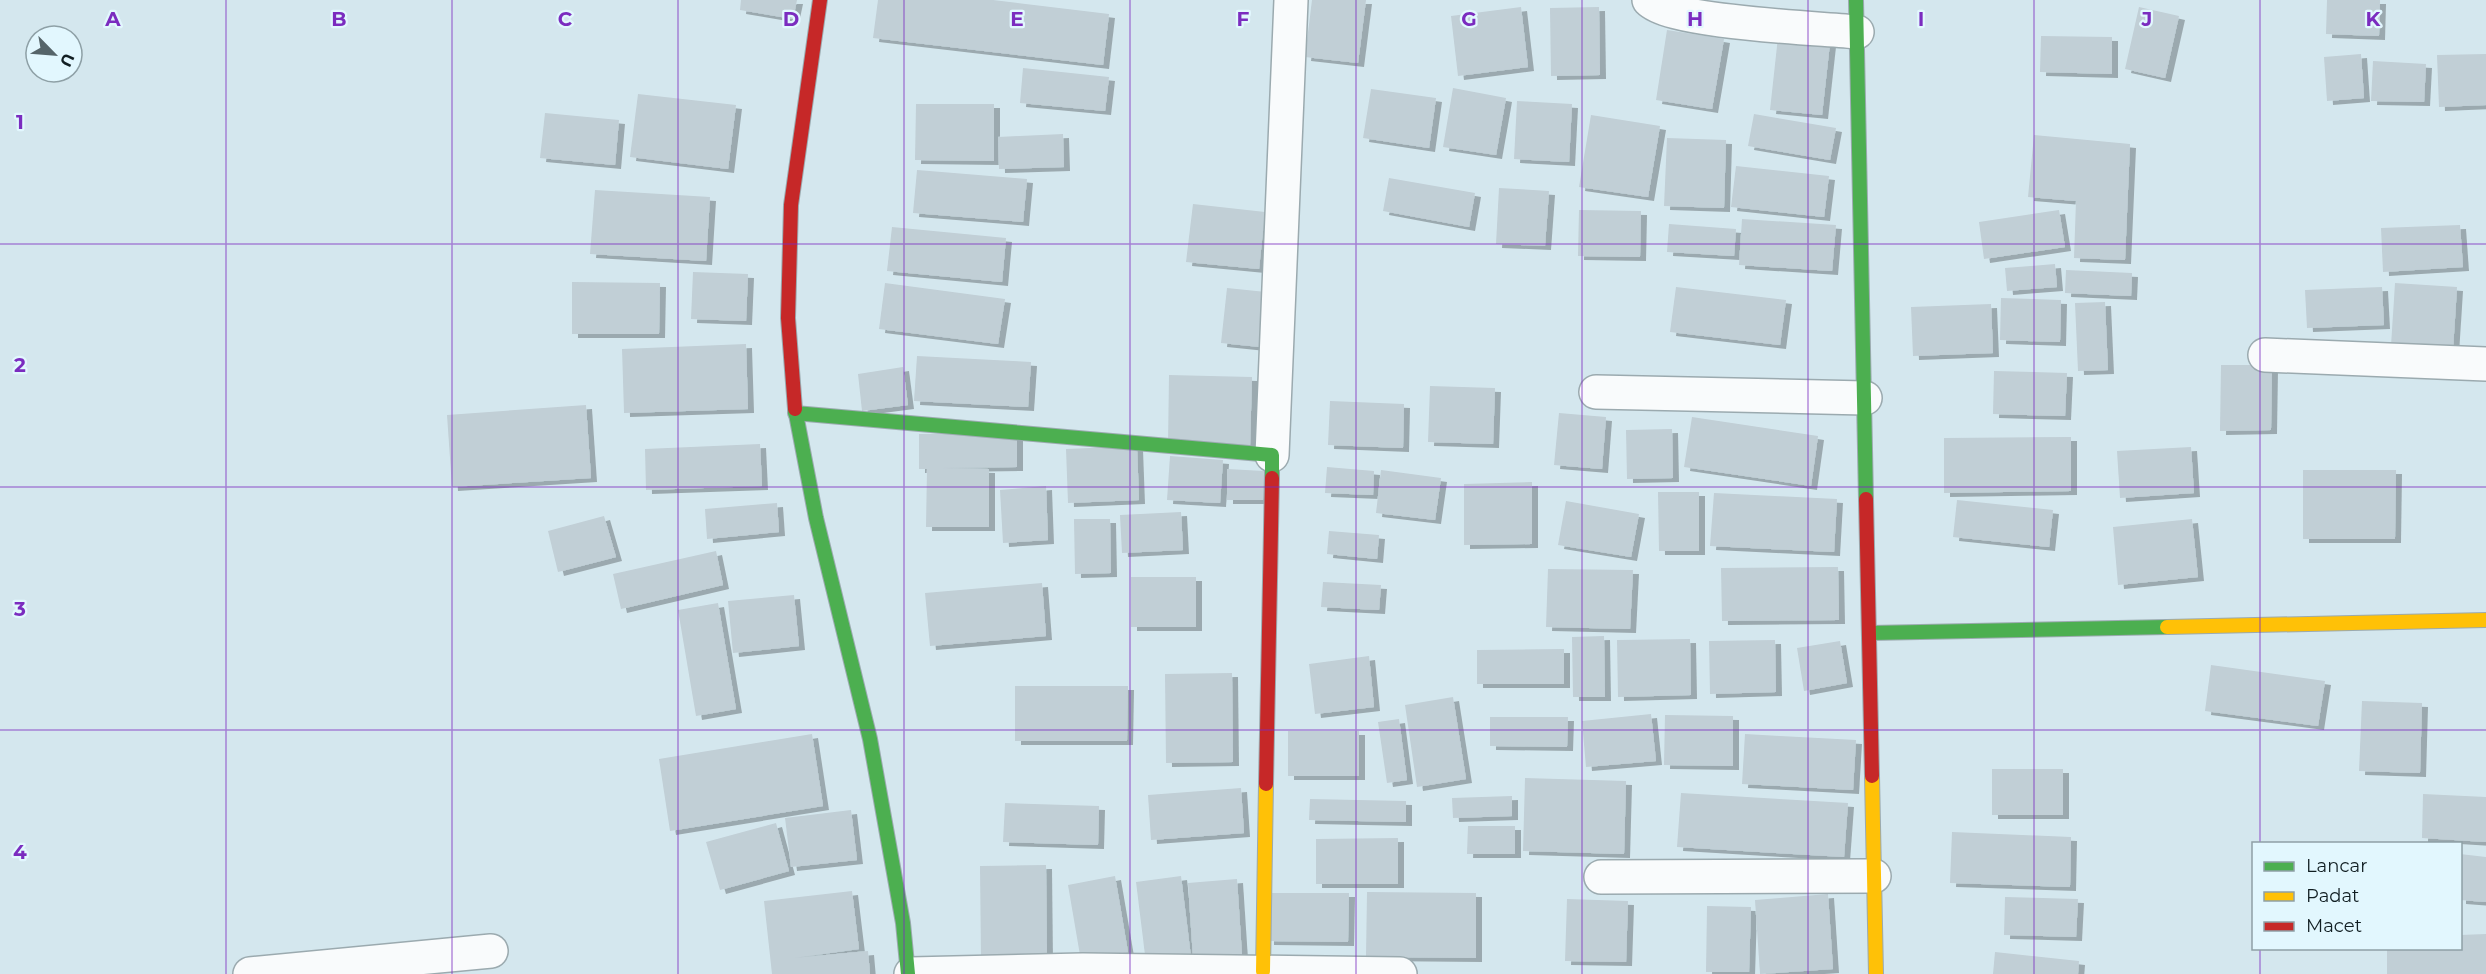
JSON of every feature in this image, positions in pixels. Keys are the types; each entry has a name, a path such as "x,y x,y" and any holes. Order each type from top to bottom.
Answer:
{"street":[{"path":"820,0 791,205 788,318 795,413 816,518 870,739 903,923 909,974 1083,970 1400,974"},
{"path":"1263,971 1272,454 1290,0"},
{"path":"1649,0 1661,8 1700,18 1856,16 1876,974"},
{"path":"2265,355 2486,364"},
{"path":"1596,392 1865,398"},
{"path":"795,413 1272,454"},
{"path":"1870,633 2486,620"},
{"path":"1602,877 1874,876"},
{"path":"250,974 491,951"}],"building":[{"path":"741,0 797,0 793,19 740,10"},
{"path":"878,0 993,0 1109,14 1103,65 873,38"},
{"path":"1312,0 1366,0 1358,63 1305,57"},
{"path":"2327,0 2380,0 2379,36 2326,34"},
{"path":"1521,7 1528,67 1458,76 1451,16"},
{"path":"1599,7 1600,75 1551,76 1550,8"},
{"path":"2139,7 2179,16 2165,78 2125,69"},
{"path":"1667,30 1724,39 1712,109 1656,100"},
{"path":"2041,36 2112,37 2112,74 2040,72"},
{"path":"1778,37 1830,43 1822,115 1770,110"},
{"path":"2361,54 2364,98 2327,101 2324,57"},
{"path":"2486,54 2486,105 2439,107 2437,55"},
{"path":"2373,61 2426,64 2424,102 2371,101"},
{"path":"1023,68 1109,77 1105,111 1020,103"},
{"path":"1453,88 1506,98 1496,155 1443,147"},
{"path":"1371,89 1436,98 1429,148 1363,138"},
{"path":"638,94 736,105 728,169 630,157"},
{"path":"1517,101 1572,104 1569,162 1514,159"},
{"path":"916,104 994,104 994,161 915,160"},
{"path":"545,113 619,120 615,165 540,158"},
{"path":"1754,114 1836,128 1830,160 1748,146"},
{"path":"1591,115 1660,126 1648,197 1579,187"},
{"path":"1063,134 1064,167 999,169 998,137"},
{"path":"2034,135 2130,144 2125,260 2074,258 2076,201 2028,197"},
{"path":"1667,138 1726,140 1724,208 1664,206"},
{"path":"1736,166 1829,176 1824,217 1731,207"},
{"path":"917,170 1027,179 1023,222 913,213"},
{"path":"1389,178 1475,193 1469,227 1383,211"},
{"path":"1499,188 1549,191 1545,246 1496,244"},
{"path":"595,190 710,197 706,261 590,254"},
{"path":"1193,204 1265,212 1259,269 1186,262"},
{"path":"1579,210 1641,211 1640,257 1578,256"},
{"path":"2059,210 2065,247 1984,259 1979,222"},
{"path":"1742,219 1836,225 1832,271 1739,265"},
{"path":"1669,224 1736,229 1734,256 1667,252"},
{"path":"2460,225 2463,267 2383,272 2381,228"},
{"path":"892,227 1006,238 1002,282 887,271"},
{"path":"2055,264 2057,287 2007,291 2005,268"},
{"path":"2066,270 2132,273 2131,296 2065,293"},
{"path":"693,272 748,274 746,321 691,319"},
{"path":"572,282 660,283 659,334 572,334"},
{"path":"885,283 1005,299 998,344 879,329"},
{"path":"2395,283 2457,287 2453,350 2391,346"},
{"path":"1676,287 1786,300 1780,345 1670,332"},
{"path":"2382,287 2384,325 2307,328 2305,290"},
{"path":"1227,288 1266,292 1260,347 1221,343"},
{"path":"2001,298 2061,300 2060,342 2000,340"},
{"path":"2105,302 2108,370 2078,371 2075,303"},
{"path":"1991,304 1993,353 1913,356 1911,307"},
{"path":"746,344 748,409 624,413 622,349"},
{"path":"917,356 1031,362 1028,407 914,401"},
{"path":"2221,365 2272,365 2271,430 2220,431"},
{"path":"903,367 908,405 862,411 858,374"},
{"path":"1994,371 2067,373 2065,416 1993,414"},
{"path":"1169,375 1252,377 1250,447 1168,445"},
{"path":"1430,386 1495,388 1493,444 1428,442"},
{"path":"1330,401 1404,404 1403,448 1328,445"},
{"path":"586,405 591,478 452,487 447,415"},
{"path":"1559,413 1606,417 1602,469 1554,465"},
{"path":"1692,417 1818,436 1811,486 1684,467"},
{"path":"1672,429 1673,478 1627,479 1626,430"},
{"path":"1017,433 1017,467 943,468 989,469 989,527 926,527 927,469 919,469 919,434"},
{"path":"2071,437 2071,491 1944,493 1944,438"},
{"path":"760,444 762,486 646,490 645,449"},
{"path":"1137,446 1139,500 1068,503 1066,449"},
{"path":"2191,447 2194,493 2120,498 2117,451"},
{"path":"1170,456 1223,460 1220,503 1167,500"},
{"path":"1327,467 1374,471 1373,495 1325,493"},
{"path":"1227,469 1264,471 1263,500 1227,500"},
{"path":"1381,470 1441,478 1435,520 1376,513"},
{"path":"2303,470 2396,470 2395,539 2303,539"},
{"path":"1532,482 1532,544 1464,545 1464,484"},
{"path":"1046,486 1048,540 1003,543 1000,490"},
{"path":"1658,492 1699,492 1699,551 1659,551"},
{"path":"1714,493 1837,499 1834,552 1710,546"},
{"path":"1957,500 2053,510 2049,547 1953,537"},
{"path":"1566,501 1639,514 1631,557 1558,545"},
{"path":"777,503 779,532 707,539 705,509"},
{"path":"1181,512 1183,550 1122,553 1120,515"},
{"path":"604,516 616,557 558,572 548,531"},
{"path":"1074,519 1110,519 1111,573 1075,574"},
{"path":"2192,519 2198,577 2118,585 2113,527"},
{"path":"1329,531 1379,535 1377,559 1327,554"},
{"path":"716,551 723,585 621,609 613,574"},
{"path":"1838,567 1839,620 1722,621 1721,568"},
{"path":"1548,569 1633,570 1630,629 1546,627"},
{"path":"1131,577 1196,577 1196,627 1131,627"},
{"path":"1323,582 1381,585 1379,610 1321,607"},
{"path":"1042,583 1046,636 930,646 925,593"},
{"path":"794,595 799,646 733,653 728,601"},
{"path":"718,603 736,709 696,716 678,610"},
{"path":"1604,636 1605,697 1573,697 1572,637"},
{"path":"1690,639 1691,695 1618,697 1617,640"},
{"path":"1775,640 1776,692 1710,694 1709,641"},
{"path":"1840,641 1847,683 1804,691 1797,648"},
{"path":"1564,649 1564,684 1477,684 1477,650"},
{"path":"1369,656 1374,707 1315,714 1309,664"},
{"path":"2211,665 2325,681 2318,726 2205,711"},
{"path":"1232,673 1233,762 1166,763 1165,674"},
{"path":"1015,686 1128,686 1127,741 1015,741"},
{"path":"1453,697 1466,779 1417,787 1405,705"},
{"path":"2362,701 2422,703 2420,773 2359,771"},
{"path":"1651,714 1656,761 1586,767 1582,721"},
{"path":"1665,715 1733,716 1733,766 1664,765"},
{"path":"1490,717 1568,717 1567,747 1490,746"},
{"path":"1399,719 1407,780 1387,783 1378,722"},
{"path":"1288,731 1359,731 1359,776 1288,776"},
{"path":"812,734 823,806 670,831 659,759"},
{"path":"1745,734 1856,740 1853,790 1742,784"},
{"path":"1992,769 2063,769 2063,815 1992,815"},
{"path":"1525,778 1626,781 1624,854 1523,851"},
{"path":"1241,788 1244,833 1151,840 1148,795"},
{"path":"1681,793 1848,803 1844,857 1677,847"},
{"path":"2423,794 2486,797 2486,842 2422,838"},
{"path":"1512,796 1512,816 1453,818 1452,798"},
{"path":"1310,799 1406,801 1406,822 1309,820"},
{"path":"1005,803 1099,806 1098,845 1003,842"},
{"path":"851,810 857,860 791,867 785,818"},
{"path":"776,823 789,871 720,890 706,842"},
{"path":"1468,826 1515,826 1515,854 1467,854"},
{"path":"1952,832 2071,837 2070,887 1950,883"},
{"path":"1398,838 1398,884 1316,884 1316,839"},
{"path":"2462,854 2486,857 2486,902 2462,900"},
{"path":"1046,865 1047,959 981,960 980,866"},
{"path":"1115,876 1128,952 1081,961 1068,885"},
{"path":"1181,876 1191,957 1146,963 1136,882"},
{"path":"1237,879 1242,955 1193,958 1188,883"},
{"path":"852,891 859,949 794,958 868,951 870,974 772,974 764,901"},
{"path":"1367,892 1476,893 1476,958 1366,957"},
{"path":"1268,893 1349,893 1348,942 1268,941"},
{"path":"1828,894 1833,969 1760,974 1755,900"},
{"path":"2005,897 2078,899 2076,937 2004,935"},
{"path":"1567,899 1628,901 1626,962 1565,961"},
{"path":"1707,906 1751,907 1749,972 1706,972"},
{"path":"2486,934 2486,974 2387,974 2387,950 2462,950 2462,935"},
{"path":"1995,952 2079,961 2078,974 1993,974"}],"traffic: fast":[{"path":"1856,0 1866,499"},
{"path":"795,409 816,518 870,739 903,923 908,974"},
{"path":"795,413 1272,455 1272,478"},
{"path":"1870,633 2167,627"}],"traffic: slow":[{"path":"2167,627 2486,620"},
{"path":"1872,776 1876,974"},
{"path":"1263,971 1266,784"}],"traffic: jam":[{"path":"795,409 788,318 791,205 820,0"},
{"path":"1266,784 1272,478"},
{"path":"1866,499 1872,776"}]}
